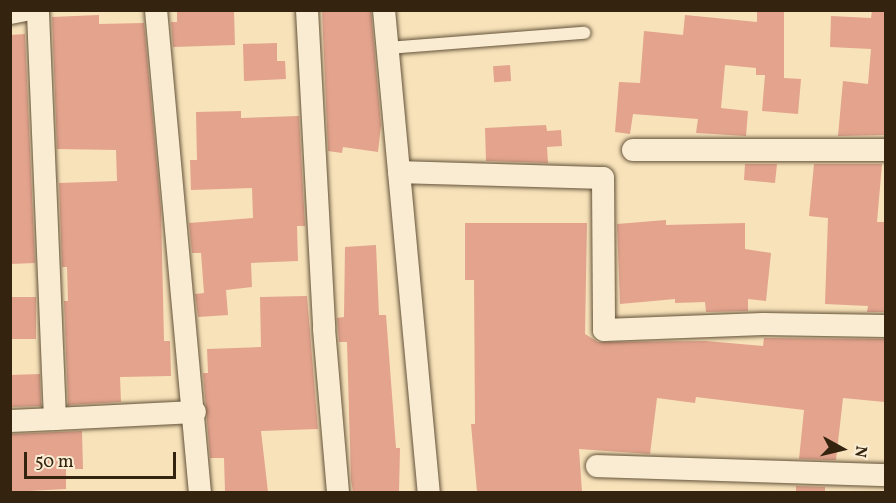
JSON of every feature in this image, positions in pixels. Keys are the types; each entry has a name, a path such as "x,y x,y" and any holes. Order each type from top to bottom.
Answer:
{"street":[{"path":"10,13 25,10"},
{"path":"38,10 55,419"},
{"path":"156,10 195,412 200,492"},
{"path":"307,10 324,329 338,492"},
{"path":"384,10 429,492"},
{"path":"633,150 885,150"},
{"path":"399,172 603,178 604,330 763,324 885,326"},
{"path":"10,421 195,412"},
{"path":"597,466 885,476"}],"lane":[{"path":"387,48 584,33"}],"building":[{"path":"322,10 371,10 381,125 378,152 343,147 342,153 328,151"},
{"path":"872,10 885,10 885,135 838,136 843,81 868,84 871,49 830,47 831,16 871,18"},
{"path":"234,11 235,45 173,47 171,22 177,22 177,12"},
{"path":"757,11 784,12 784,78 801,79 798,114 762,111 765,75 756,75 756,68 725,65 721,108 748,111 746,136 696,133 698,119 633,114 630,134 615,132 619,82 640,83 644,31 683,35 685,15 757,22"},
{"path":"99,15 99,24 144,23 161,209 164,341 170,341 171,376 120,377 121,402 68,405 64,301 68,301 67,267 62,267 59,183 117,181 116,150 57,149 52,17"},
{"path":"25,34 35,263 10,264 10,35"},
{"path":"277,43 277,61 285,61 286,79 244,81 243,44"},
{"path":"510,65 511,81 494,82 493,66"},
{"path":"241,111 241,118 299,116 305,226 297,226 298,261 251,263 252,287 226,290 228,315 198,317 195,294 204,293 201,253 192,253 189,223 253,218 252,188 191,190 190,160 197,160 196,112"},
{"path":"546,125 547,131 561,130 562,146 547,147 548,163 486,161 485,128"},
{"path":"745,164 777,164 775,183 744,180"},
{"path":"814,164 882,164 877,222 885,222 885,312 867,312 868,306 825,304 828,218 809,216"},
{"path":"666,220 666,225 745,223 745,249 771,253 766,301 748,299 748,311 706,312 705,302 675,303 675,299 620,304 617,224"},
{"path":"465,223 587,223 585,334 598,342 706,341 763,346 764,338 885,339 885,402 843,398 836,460 828,460 799,459 804,410 696,397 695,403 657,398 650,454 579,449 582,492 477,492 471,424 475,424 474,280 465,280"},
{"path":"376,245 379,315 386,315 396,448 400,448 399,492 353,492 347,342 339,342 337,318 344,317 345,247"},
{"path":"307,296 318,429 261,431 268,492 225,492 224,458 210,458 203,373 208,373 207,349 261,347 260,297"},
{"path":"10,297 36,297 36,339 10,339"},
{"path":"40,374 41,406 11,407 10,375"},
{"path":"82,431 83,469 66,469 66,489 10,492 10,434"},
{"path":"796,486 825,487 825,492 796,492"}]}
